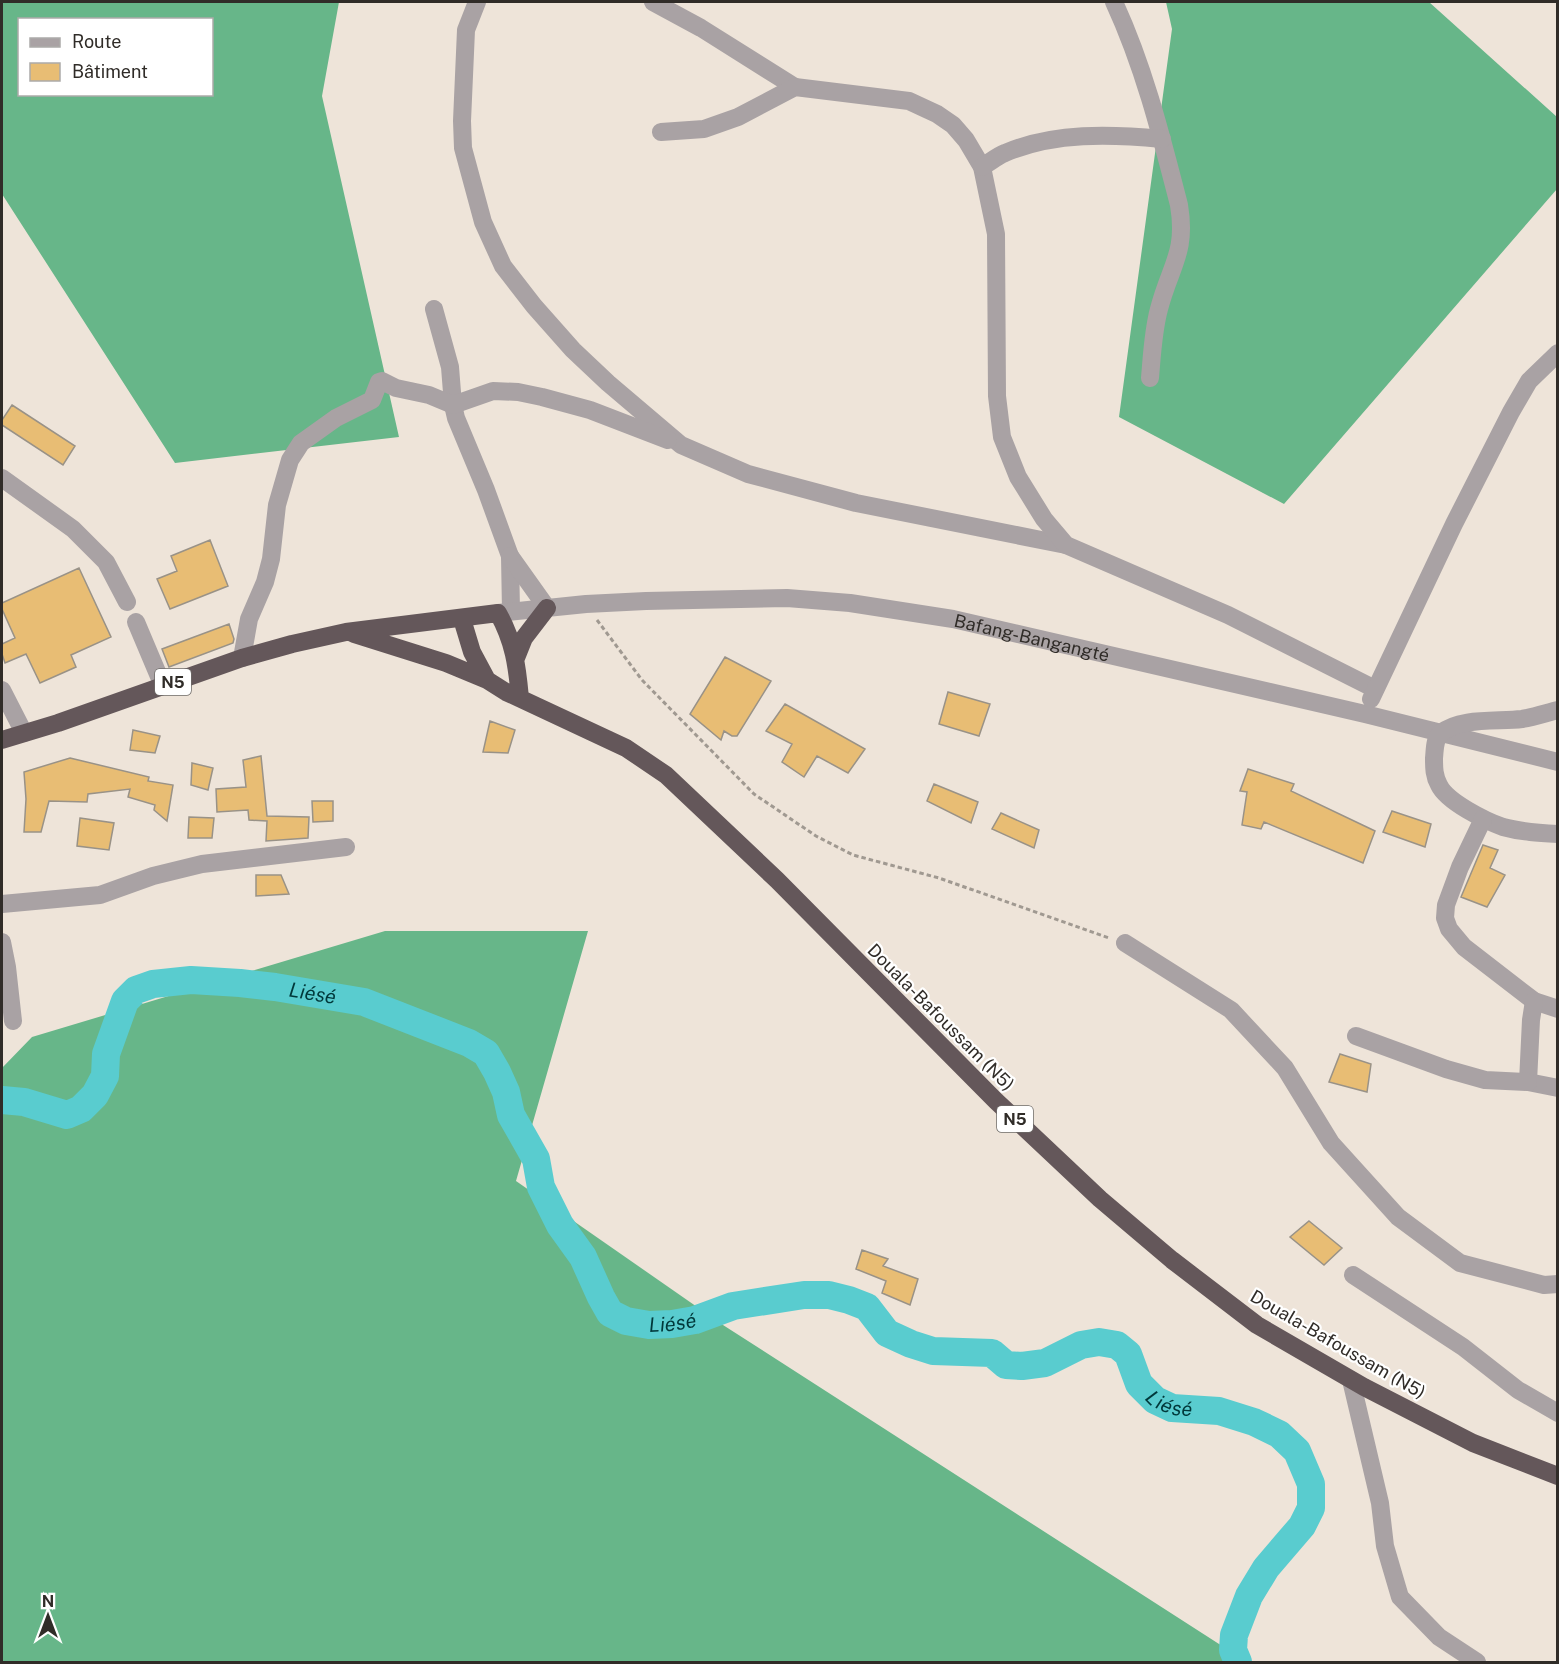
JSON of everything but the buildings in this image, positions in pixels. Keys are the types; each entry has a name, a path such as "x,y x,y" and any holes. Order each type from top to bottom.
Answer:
{"highway":[{"path":"516,658 524,638 547,608"},
{"name":"N5","path":"2,740 242,658 292,644 346,632 504,612"},
{"path":"504,612 516,658 520,698"},
{"path":"462,619 472,652 487,680"},
{"name":"Douala-Bafoussam (N5)","path":"346,632 446,663 487,680 626,748 666,775 777,880 996,1101 1100,1199 1172,1260 1257,1325 1351,1380 1473,1443 1557,1476"}],"street":[{"path":"477,2 466,30 463,148 483,222 503,266 573,350 681,445"},
{"path":"653,2 701,28 795,87 909,101 937,114 953,125 966,140 982,168 996,234 997,396 1002,437 1028,495 1066,545"},
{"path":"1114,2 1134,46 1148,87 1182,223 1177,262 1159,307 1150,378"},
{"path":"662,132 704,129 738,117 795,87"},
{"path":"982,168 1004,153 1037,142 1122,135 1162,139"},
{"path":"434,309 450,367 453,405 462,434 486,490 510,556 547,608"},
{"path":"1365,714 1454,524 1511,412 1529,381 1557,353"},
{"path":"242,658 249,619 265,582 271,560 277,505 290,460 301,443 336,418 367,403 376,393 381,381 453,405 493,391 542,396 590,410 681,445 739,471 782,485 856,503 1066,545 1228,615 1375,689"},
{"path":"2,478 73,529 106,562 127,602"},
{"path":"504,612 510,556"},
{"name":"Bafang-Bangangté","path":"504,612 586,604 788,598 906,610 953,618 1365,714 1557,762"},
{"path":"136,622 163,686"},
{"path":"2,690 24,732"},
{"path":"1557,710 1521,719 1484,721 1456,726 1440,733 1435,744 1434,770 1439,787 1454,801 1483,819 1502,827 1524,832 1557,834"},
{"path":"1483,819 1460,867 1446,904 1445,918 1449,929 1464,947 1534,1001 1557,1009"},
{"path":"2,904 100,895 153,876 202,864 346,847"},
{"path":"2,942 13,1021"},
{"path":"1125,943 1231,1010 1285,1068 1331,1143 1398,1217 1460,1263 1544,1285 1557,1284"},
{"path":"1528,1082 1534,1001"},
{"path":"1356,1036 1446,1069 1485,1080 1528,1082 1557,1088"},
{"path":"1353,1275 1463,1347 1518,1390 1557,1413"},
{"path":"1351,1380 1380,1503 1385,1546 1400,1597 1438,1637 1477,1662"}],"path":[{"path":"586,604 642,680 754,794 816,836 854,855 939,878 1125,943"}],"green space":[{"path":"2,2 339,2 322,96 399,437 175,463 2,194"},
{"path":"1166,2 1429,2 1557,117 1557,189 1284,504 1119,417 1172,29"},
{"path":"385,931 588,931 516,1181 723,1325 1247,1662 2,1662 2,1068 32,1037"}],"waterway":[{"name":"Liésé","path":"2,1100 24,1102 67,1115 81,1109 95,1095 105,1076 106,1054 125,1001 136,990 153,984 191,980 240,983 364,1002 469,1043 486,1053 497,1072 506,1092 511,1115 536,1159 541,1187 560,1225 583,1257 610,1313 626,1321 649,1325 672,1324 695,1320 733,1306 804,1295 829,1295 867,1307 887,1333 911,1344 933,1351 992,1353 1006,1365 1022,1366 1045,1363 1081,1345 1099,1342 1117,1345 1128,1354 1139,1384 1155,1400 1172,1408 1219,1411 1254,1422 1279,1434 1297,1451 1311,1484 1311,1508 1302,1526 1266,1568 1249,1596 1234,1635 1233,1650 1238,1662"}]}
